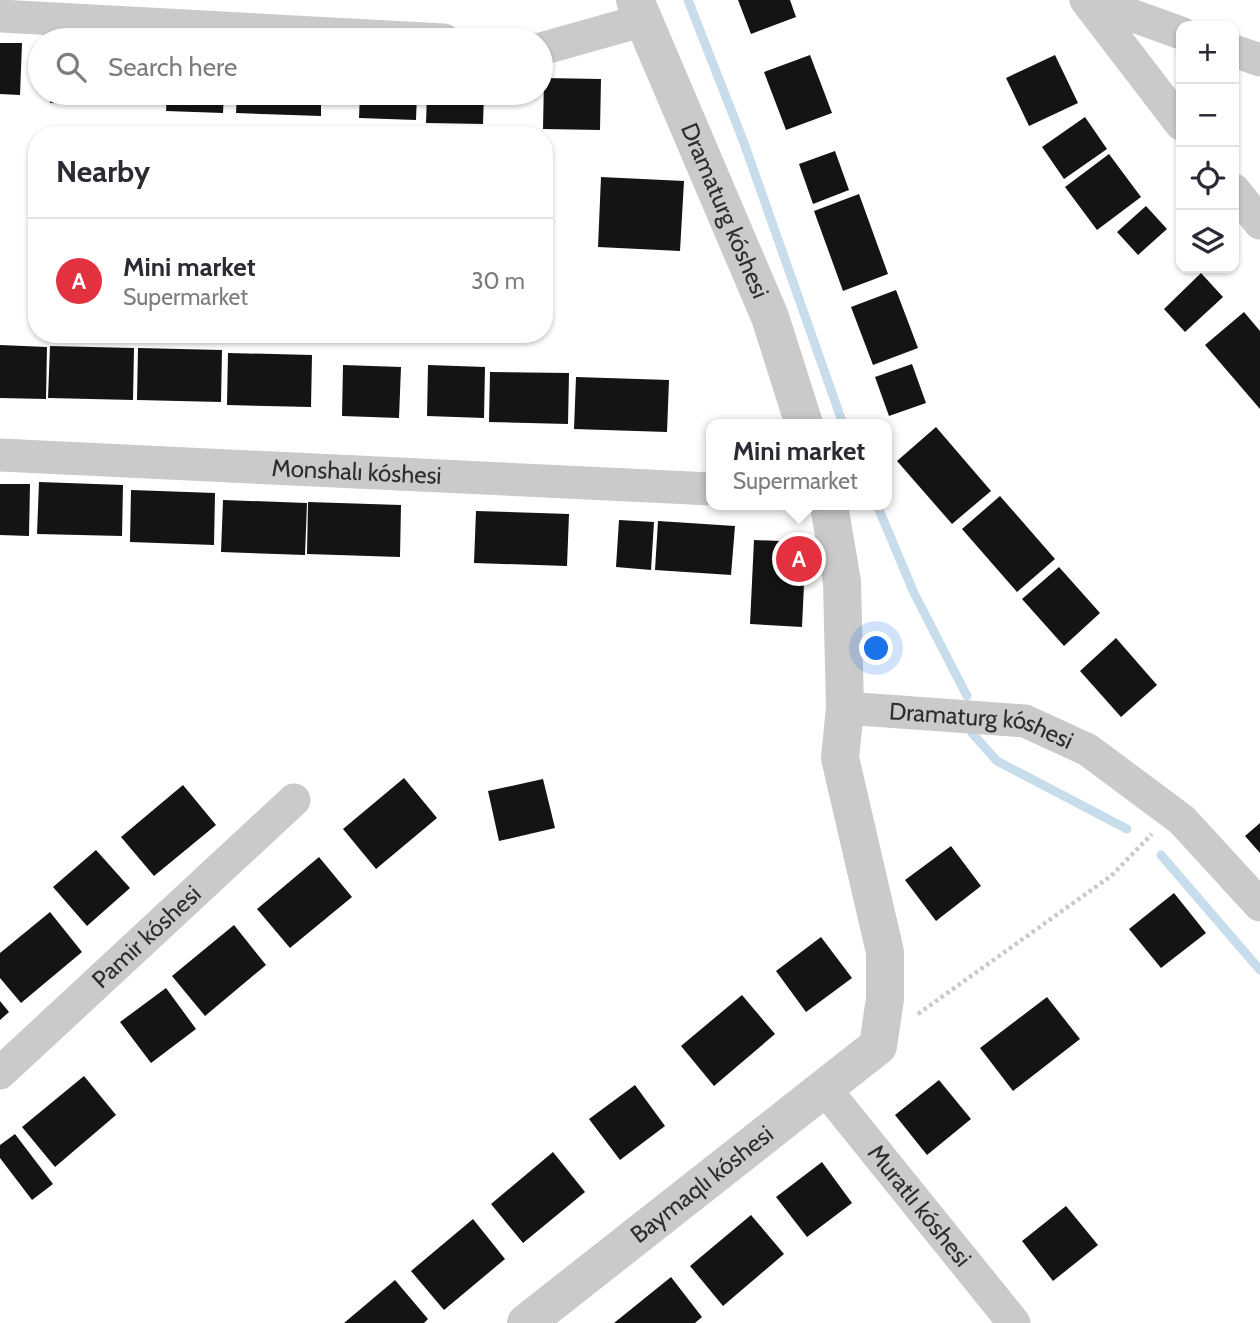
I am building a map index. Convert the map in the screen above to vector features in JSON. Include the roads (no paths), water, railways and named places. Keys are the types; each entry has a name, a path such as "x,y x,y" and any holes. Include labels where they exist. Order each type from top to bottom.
{"street":[{"path":"1087,0 1176,31"},
{"path":"1087,0 1176,117"},
{"path":"553,44 639,10"},
{"name":"Dramaturg kóshesi","path":"639,10 770,317 802,419"},
{"path":"0,16 222,28"},
{"path":"1239,53 1260,60"},
{"path":"1239,196 1260,223"},
{"name":"Monshalı kóshesi","path":"0,456 706,489"},
{"path":"830,510 842,582 845,708"},
{"name":"Dramaturg kóshesi","path":"845,708 1025,720 1088,750 1173,814 1260,905"},
{"name":"Baymaqlı kóshesi","path":"526,1323 878,1046 885,999 885,952 840,758 845,708"},
{"name":"Pamir kóshesi","path":"0,1073 293,800"},
{"name":"Muratlı kóshesi","path":"825,1089 1014,1323"}],"waterway":[{"path":"688,0 744,143 841,419"},
{"path":"879,510 914,593 967,696"},
{"path":"972,733 997,761 1127,829"},
{"path":"1161,855 1260,970"}],"place":[{"name":"Mini market","path":"799,559"}]}
